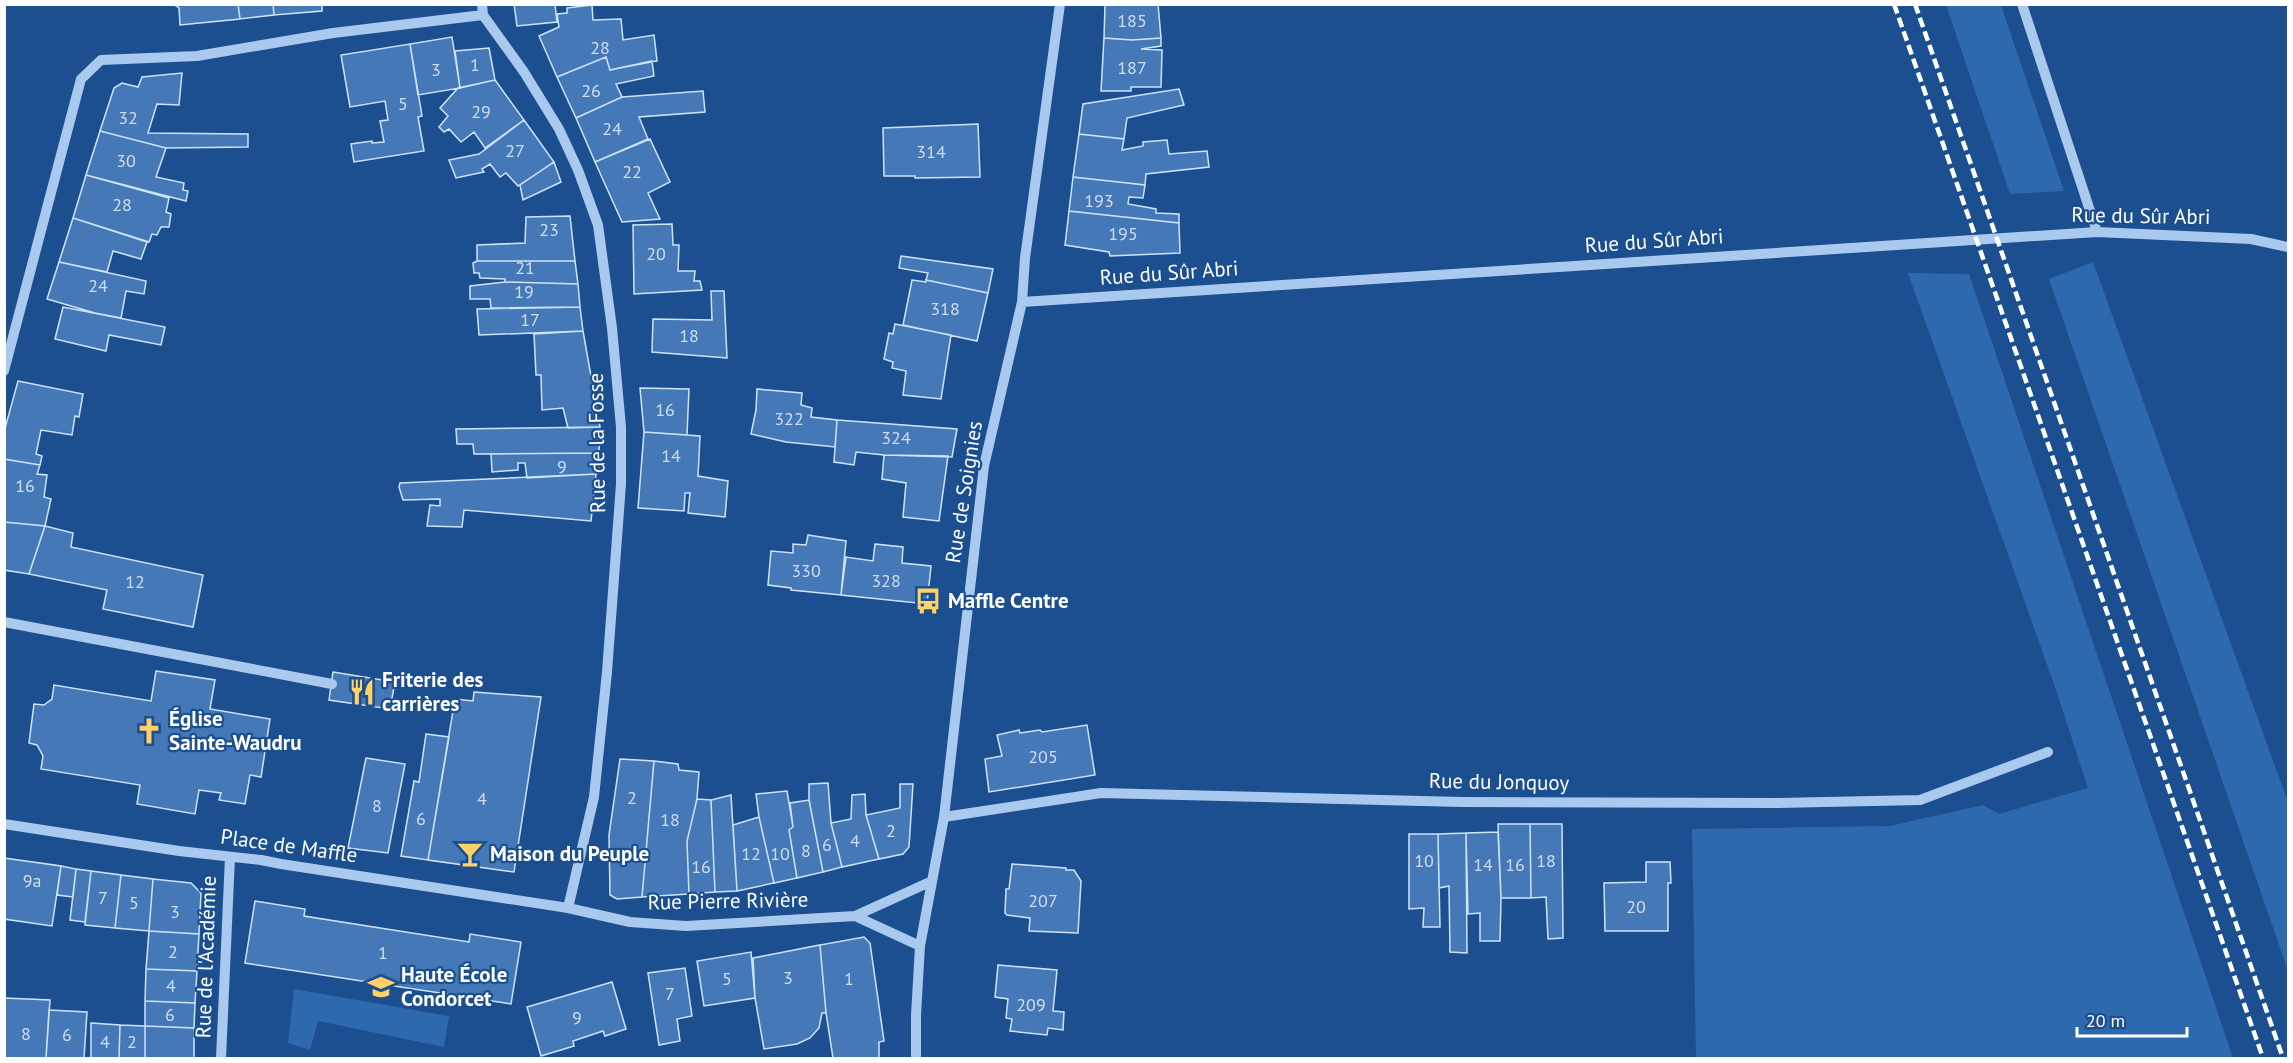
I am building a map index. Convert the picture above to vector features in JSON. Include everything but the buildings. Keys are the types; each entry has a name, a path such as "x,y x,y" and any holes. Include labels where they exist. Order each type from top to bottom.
{"street":[{"name":"Rue de Soignies","path":"916,1059 920,945 944,817 984,466 1022,302 1025,258 1060,4"},
{"path":"2022,4 2097,232"},
{"path":"4,371 81,79 101,60 197,56 483,10"},
{"name":"Rue de la Fosse","path":"483,10 559,129 578,170 598,225 613,339 621,427 621,484 607,672 594,797 568,908"},
{"name":"Rue du Sûr Abri","path":"1022,302 2097,232 2251,239 2289,247"},
{"path":"4,622 332,684"},
{"name":"Rue du Jonquoy","path":"944,817 1101,793 1462,802 1775,803 1920,800 2048,752"},
{"name":"Place de Maffle","path":"4,824 261,860 568,908"},
{"name":"Rue de l'Académie","path":"221,1059 230,857"},
{"name":"Rue Pierre Rivière","path":"568,908 630,922 686,926 855,916 932,881"},
{"name":"Rue Pierre Rivière","path":"855,916 920,945"}],"shaded area":[{"path":"1946,5 2001,5 2064,191 2010,194"},
{"path":"2093,262 2288,802 2288,971 2049,279"},
{"path":"1908,273 1969,274 2233,1058 1696,1058 1692,829 1890,826 1983,805 1999,814 2088,788 2055,687"},
{"path":"294,989 449,1016 444,1047 318,1021 310,1050 288,1043"}],"railway":[{"path":"1894,4 2263,1058"},
{"path":"1915,4 2283,1058"}],"place":[{"name":"Maffle Centre","path":"928,601"},
{"name":"Friterie des carrières","path":"362,692"},
{"name":"Église Sainte-Waudru","path":"149,731"},
{"name":"Maison du Peuple","path":"470,854"},
{"name":"Haute École Condorcet","path":"381,987"}]}
